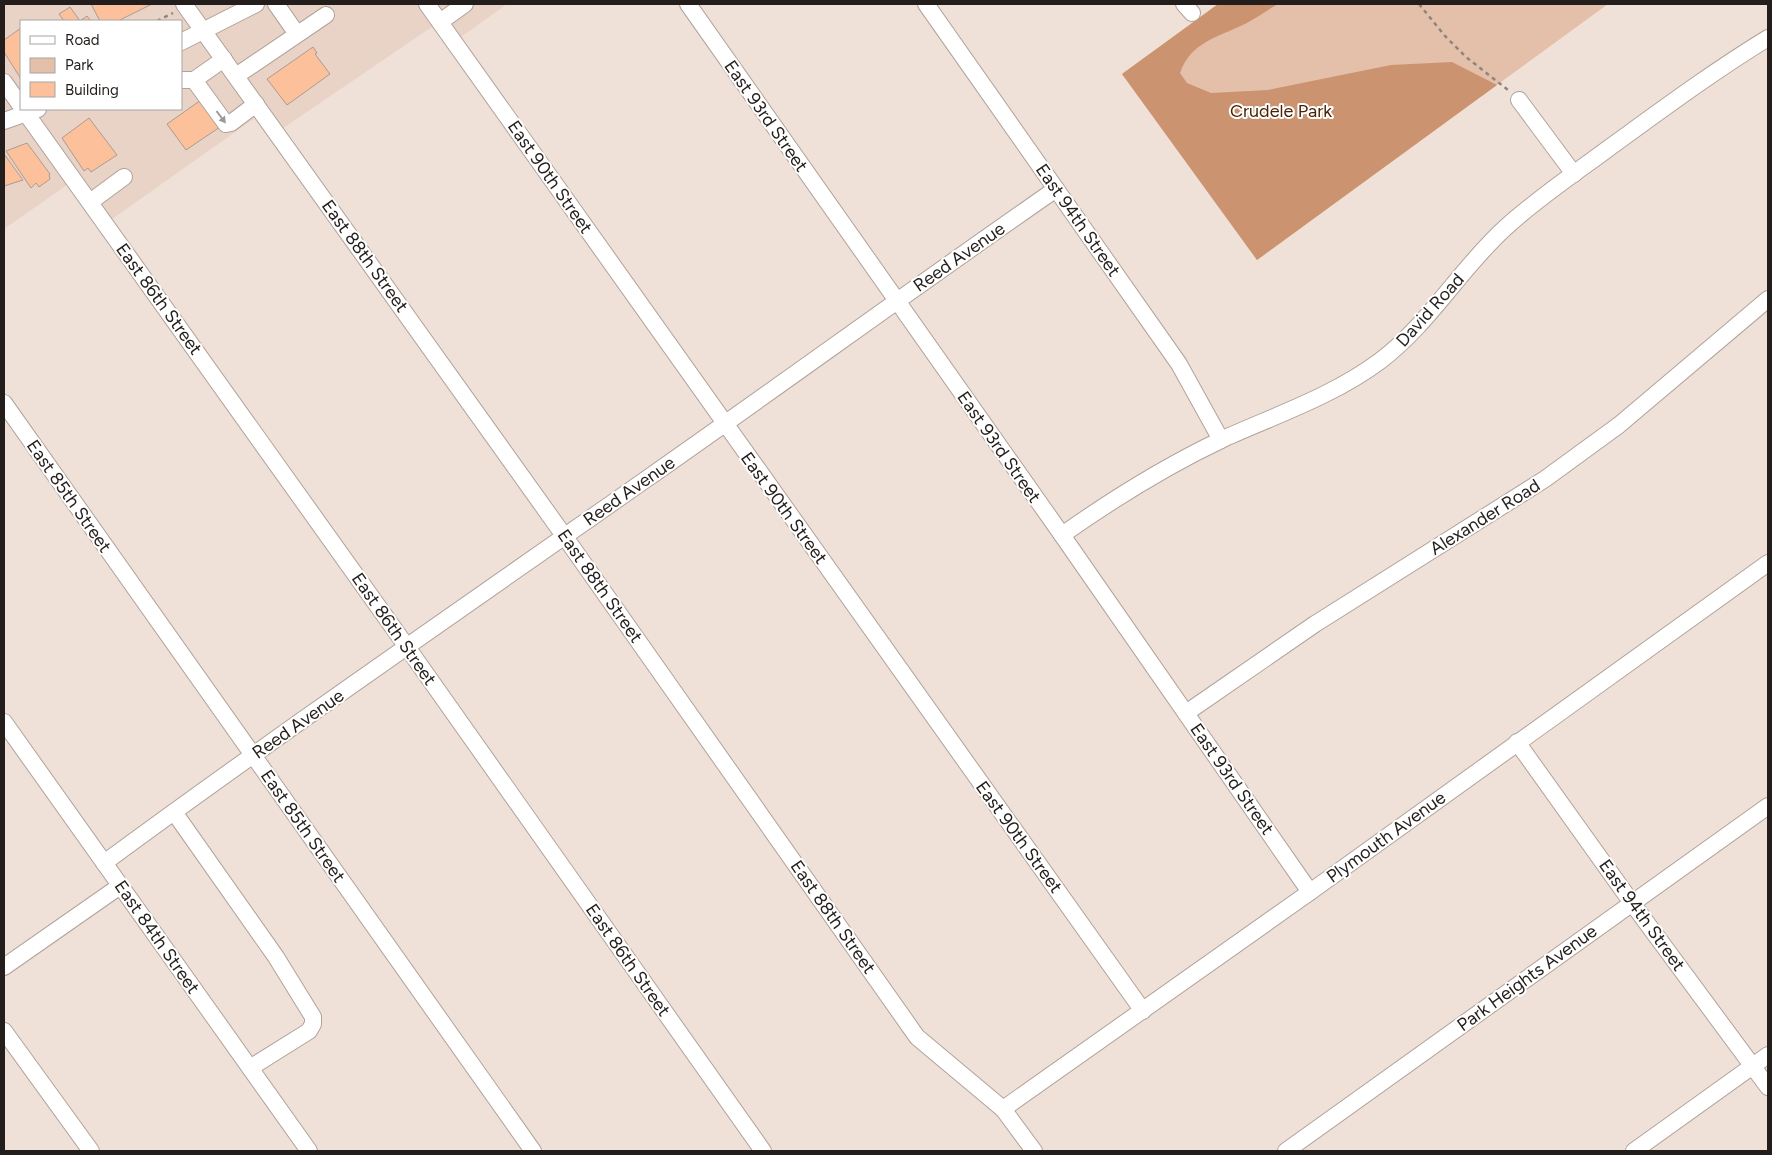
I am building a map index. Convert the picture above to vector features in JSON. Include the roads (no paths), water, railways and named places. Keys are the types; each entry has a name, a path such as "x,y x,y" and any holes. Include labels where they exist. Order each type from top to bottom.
{"street":[{"name":"East 88th Street","path":"184,4 565,536 917,1037 1003,1109 1034,1151"},
{"path":"182,42 256,4"},
{"path":"276,4 297,34"},
{"name":"East 90th Street","path":"427,4 1143,1010"},
{"path":"440,22 465,4"},
{"name":"East 93rd Street","path":"688,4 1062,535 1310,892"},
{"name":"East 94th Street","path":"926,4 1179,364 1221,440"},
{"path":"236,76 326,14"},
{"name":"David Road","path":"1062,535 1136,486 1221,440 1325,394 1379,361 1418,327 1491,241 1521,214 1699,83 1768,38"},
{"path":"224,59 188,80 226,124 231,123 256,104"},
{"name":"East 86th Street","path":"4,82 20,101"},
{"path":"1519,100 1574,174"},
{"path":"4,121 25,110"},
{"name":"East 86th Street","path":"28,110 90,202 763,1151"},
{"path":"90,202 124,176"},
{"name":"Reed Avenue","path":"104,863 252,755 725,424 1056,189"},
{"name":"Alexander Road","path":"1186,714 1302,632 1545,479 1618,425 1768,299"},
{"name":"East 85th Street","path":"4,403 533,1151"},
{"name":"Plymouth Avenue","path":"1003,1109 1310,892 1768,563"},
{"name":"East 84th Street","path":"4,722 309,1151"},
{"name":"East 94th Street","path":"1517,742 1632,903 1768,1087"},
{"name":"Park Heights Avenue","path":"1286,1151 1768,806"},
{"path":"174,812 276,957 313,1017 313,1024 309,1030 250,1068"},
{"path":"4,967 120,886"},
{"path":"4,1031 92,1151"},
{"path":"1634,1151 1768,1055"}],"park label":[{"name":"Crudele Park","path":"1281,111"}]}
